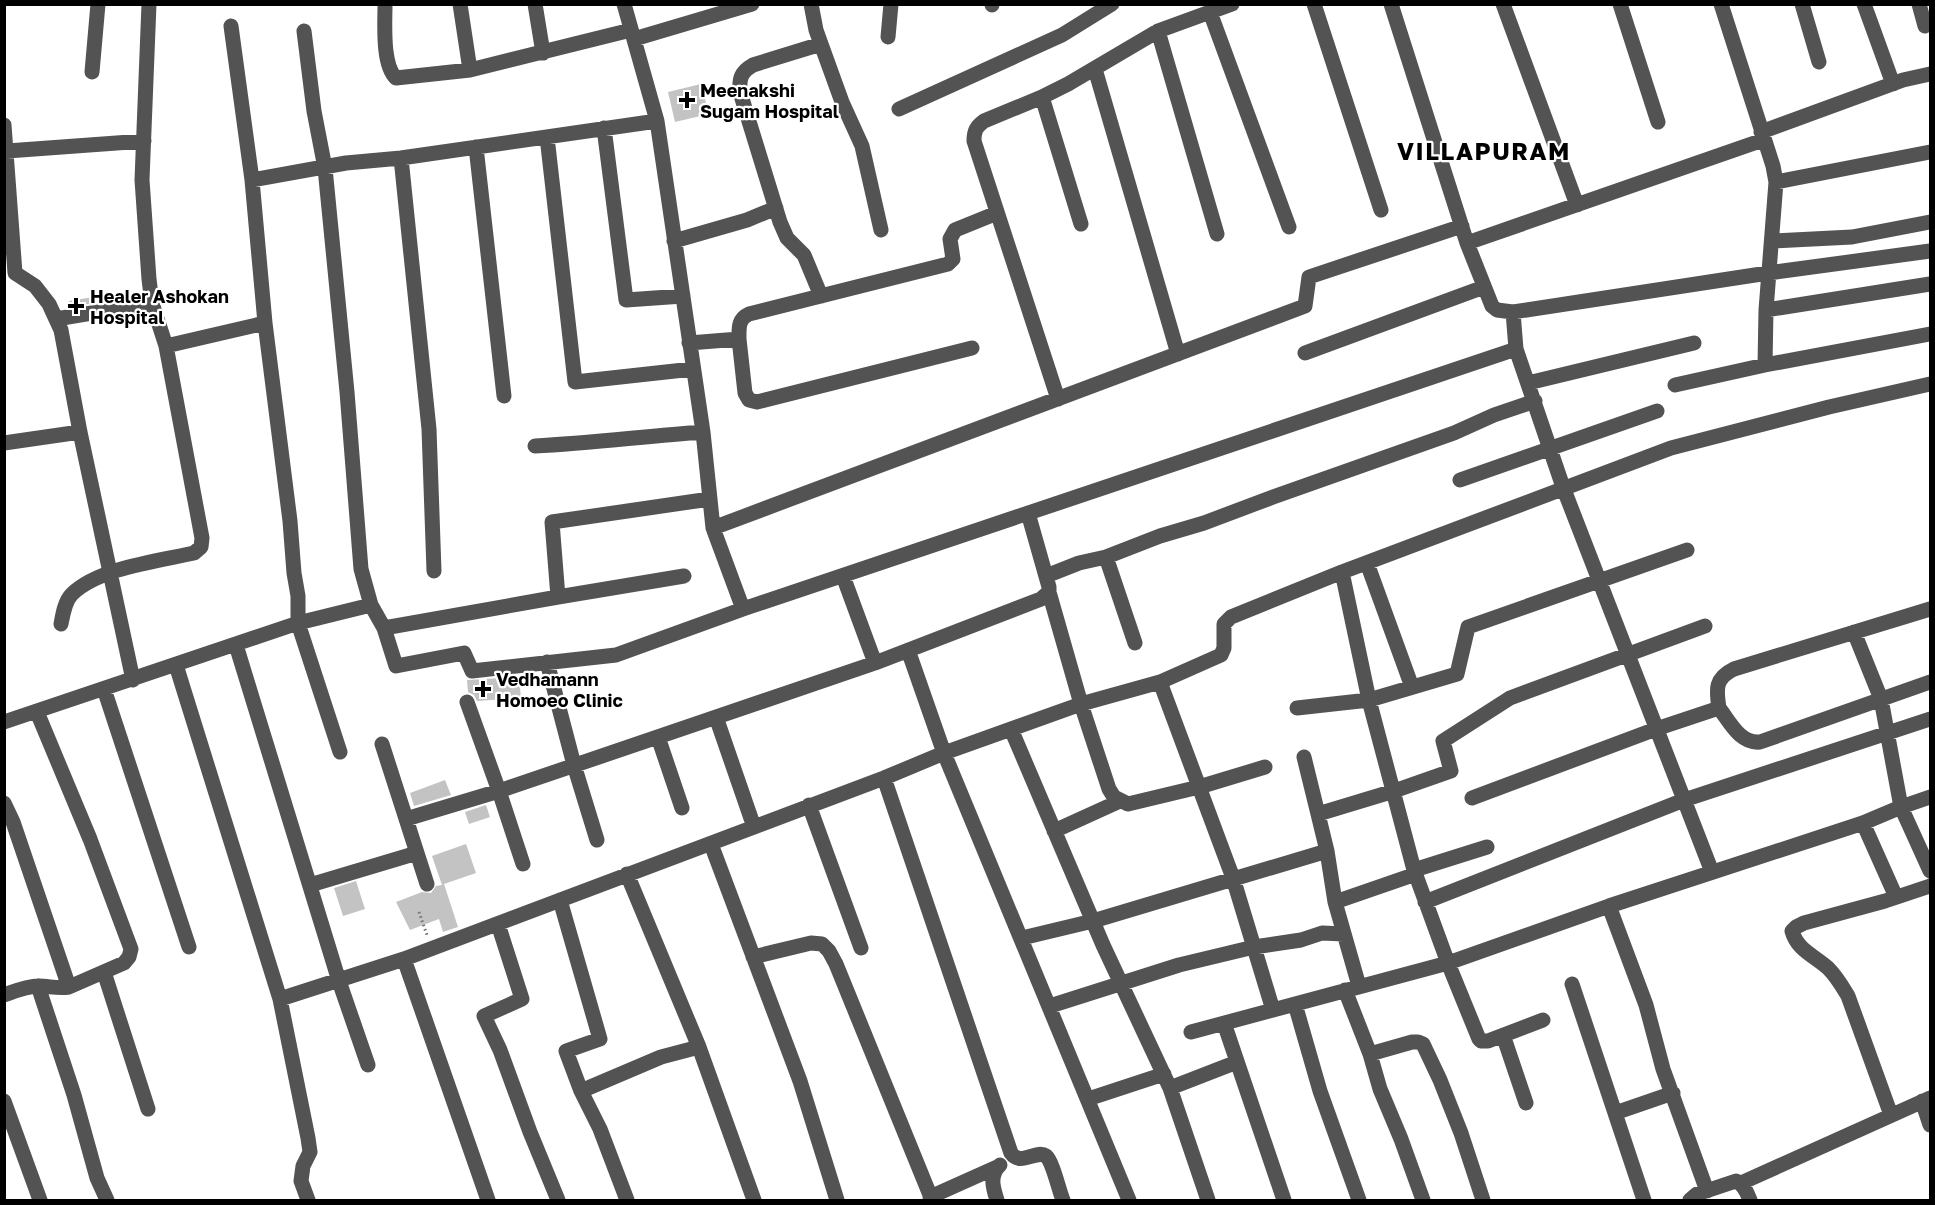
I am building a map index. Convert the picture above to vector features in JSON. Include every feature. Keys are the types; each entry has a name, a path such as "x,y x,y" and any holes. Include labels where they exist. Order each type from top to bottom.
{"street":[{"path":"92,72 98,4"},
{"path":"61,624 66,603 72,594 110,572 194,553 201,547 202,528 166,346 152,303 142,180 149,4"},
{"path":"460,4 470,70"},
{"path":"535,4 543,53"},
{"path":"624,4 657,121 702,432 713,528 743,609"},
{"path":"386,5 385,39 390,71 396,78 470,70 633,35 752,4"},
{"path":"811,4 821,44 842,102 862,146 881,230"},
{"path":"888,36 891,4"},
{"path":"898,109 1062,35 1112,4"},
{"path":"1058,399 974,141 977,126 1042,97 1095,69 1158,31 1232,4"},
{"path":"1314,4 1381,210"},
{"path":"1391,4 1467,243 1492,306 1497,310 1513,312 1930,251"},
{"path":"1503,4 1578,205"},
{"path":"1620,4 1658,122"},
{"path":"1721,4 1773,166 1776,182 1768,273 1765,365"},
{"path":"1802,4 1819,62"},
{"path":"1864,4 1893,84"},
{"path":"1919,4 1925,26"},
{"path":"1210,12 1289,227"},
{"path":"231,26 252,180 265,323 298,596 298,623 339,752"},
{"path":"304,31 314,111 325,168 362,574 371,604 384,628 396,666 464,652 472,671 616,655 743,609 1516,349"},
{"path":"1158,31 1217,234"},
{"path":"821,44 753,65 741,75 740,92 787,238 804,255 821,296"},
{"path":"1095,69 1178,354"},
{"path":"1467,243 1578,205 1893,84 1930,74"},
{"path":"1042,97 1081,224"},
{"path":"252,180 350,163 401,158 657,121"},
{"path":"4,125 7,151 10,276 35,286 50,304 61,330 80,432 133,680"},
{"path":"604,128 626,300 683,296"},
{"path":"547,137 575,382 693,369"},
{"path":"7,151 144,141"},
{"path":"476,147 504,396"},
{"path":"1776,182 1930,152"},
{"path":"401,158 429,429 434,572"},
{"path":"675,241 747,220 776,208"},
{"path":"972,348 757,402 749,400 746,393 739,329 743,317 948,264 953,259 950,239 955,230 997,213"},
{"path":"1772,241 1852,237 1930,222"},
{"path":"713,528 1305,306 1309,277 1462,226"},
{"path":"1766,310 1930,284"},
{"path":"1305,354 1484,287"},
{"path":"56,319 152,303"},
{"path":"1513,312 1516,349 1563,487 1712,872"},
{"path":"166,346 265,323"},
{"path":"1675,385 1765,365 1930,334"},
{"path":"689,343 739,339"},
{"path":"1528,384 1694,343"},
{"path":"280,999 431,949 884,778 944,753 1081,704 1160,682 1221,655 1224,648 1224,624 1231,617 1563,487 1671,448 1829,406 1930,384"},
{"path":"1046,576 1079,563 1106,557 1160,536 1204,523 1273,496 1454,433 1494,415 1535,401"},
{"path":"1460,480 1657,411"},
{"path":"4,443 80,432"},
{"path":"535,446 590,444 702,432"},
{"path":"558,597 552,522 710,499"},
{"path":"1028,513 1081,704 1108,789 1114,797 1128,804 1199,787 1265,767"},
{"path":"1297,708 1369,700 1457,674 1468,627 1687,550"},
{"path":"1106,557 1135,643"},
{"path":"1367,563 1412,687"},
{"path":"1341,572 1369,700 1415,872 1479,1039 1484,1042 1543,1020"},
{"path":"384,628 684,576"},
{"path":"843,576 875,663"},
{"path":"406,819 499,791 875,663 1041,599 1049,592"},
{"path":"4,722 298,623 371,604"},
{"path":"1930,609 1734,669 1725,673 1719,682 1717,693 1719,708 1738,733 1745,740 1753,743 1930,682"},
{"path":"1318,814 1394,792 1450,771 1443,741 1510,698 1705,627"},
{"path":"1854,632 1881,699 1901,807 1930,871"},
{"path":"236,645 339,981 368,1065"},
{"path":"908,650 944,753 1129,1200"},
{"path":"548,662 574,765 597,840"},
{"path":"176,665 280,999 310,1152 303,1166 301,1181 308,1200"},
{"path":"1160,682 1233,878 1273,1010"},
{"path":"104,689 189,947"},
{"path":"466,702 523,864"},
{"path":"1472,798 1656,729 1719,708"},
{"path":"4,978 8,994 38,986 60,989 69,987 124,963 131,949 90,839 37,712"},
{"path":"716,717 754,827"},
{"path":"1425,902 1684,800 1930,719"},
{"path":"1011,729 1092,921 1167,1081 1208,1200"},
{"path":"658,736 682,808"},
{"path":"382,744 427,884"},
{"path":"1304,757 1327,851 1335,902 1344,934 1352,988 1380,1089 1423,1200"},
{"path":"884,778 1012,1156"},
{"path":"1191,1032 1448,963 1609,906 1863,823 1930,797"},
{"path":"1054,831 1120,801"},
{"path":"4,803 13,822 69,987"},
{"path":"809,805 861,948"},
{"path":"1863,823 1896,897"},
{"path":"711,843 800,1081 837,1200"},
{"path":"1335,902 1487,847"},
{"path":"1022,938 1092,921 1327,851"},
{"path":"310,885 417,853"},
{"path":"627,874 699,1047 754,1200"},
{"path":"1891,1115 1848,996 1838,978 1798,945 1792,931 1804,923 1930,886"},
{"path":"560,900 600,1039 566,1051 581,1091 600,1129 627,1200"},
{"path":"1609,906 1646,1005 1663,1069 1707,1191"},
{"path":"498,924 522,999 484,1016 500,1050 558,1200"},
{"path":"1050,1006 1179,965 1254,947 1300,940 1322,933 1344,934"},
{"path":"753,957 811,943 822,944 829,951 931,1199 997,1167 1012,1156"},
{"path":"404,959 488,1200"},
{"path":"104,972 148,1109"},
{"path":"1572,984 1644,1200"},
{"path":"38,986 74,1095 97,1178 107,1200"},
{"path":"1294,1004 1320,1091 1359,1200"},
{"path":"1224,1023 1284,1200"},
{"path":"1503,1035 1526,1103"},
{"path":"1370,1054 1412,1042 1423,1044 1428,1051 1461,1133 1483,1200"},
{"path":"581,1091 662,1057 699,1047"},
{"path":"1088,1099 1237,1062"},
{"path":"1615,1113 1673,1093"},
{"path":"1690,1200 1697,1194 1736,1181 1740,1183 1926,1100 1930,1125"},
{"path":"4,1101 40,1200"},
{"path":"1012,1156 1021,1159 1041,1154 1046,1156 1063,1200"},
{"path":"997,1167 993,1183 997,1200"},
{"path":"1740,1183 1750,1200"}],"path":[{"path":"419,912 431,949"}],"building":[{"path":"701,84 709,114 675,122 668,92"},
{"path":"93,297 94,303 70,307 69,301"},
{"path":"519,677 521,698 477,701 474,695 468,692 467,680"},
{"path":"445,780 451,795 414,806 410,793"},
{"path":"486,805 490,817 469,824 465,812"},
{"path":"466,844 476,873 444,884 458,927 443,932 439,919 410,930 396,902 422,892 431,893 436,886 442,885 432,856"},
{"path":"356,881 365,909 343,916 334,888"}],"place":[{"name":"Meenakshi Sugam Hospital","path":"687,100"},
{"name":"Healer Ashokan Hospital","path":"76,306"},
{"name":"Vedhamann Homoeo Clinic","path":"483,689"}],"district":[{"name":"VILLAPURAM","path":"1484,150"}]}
